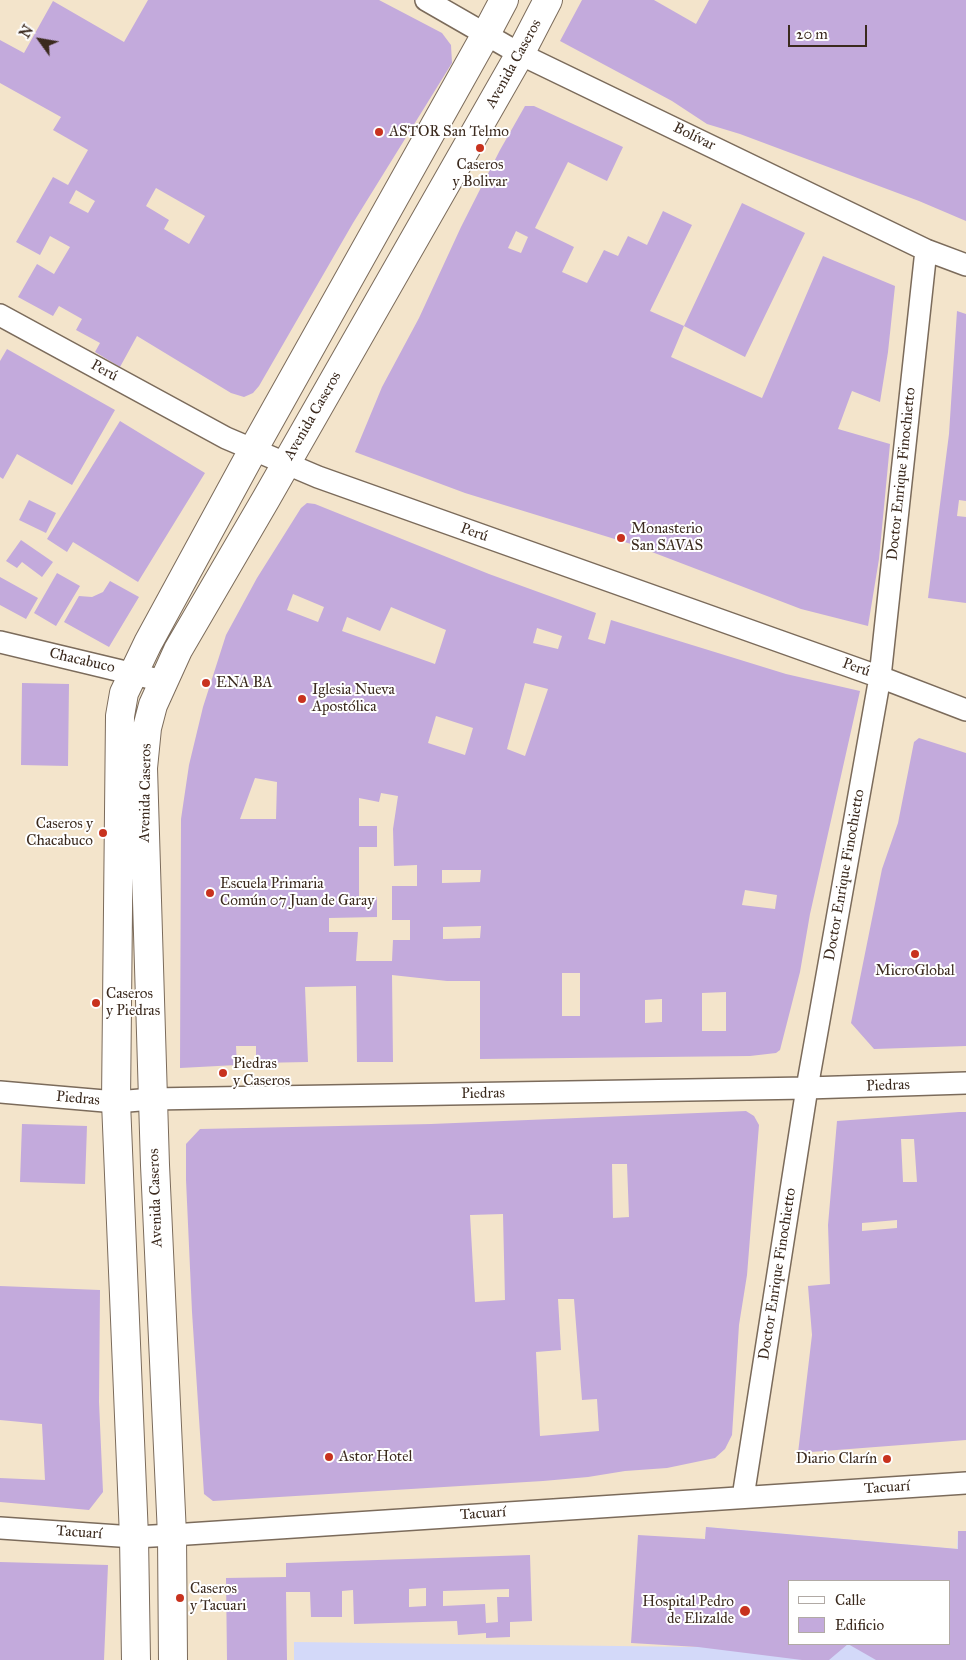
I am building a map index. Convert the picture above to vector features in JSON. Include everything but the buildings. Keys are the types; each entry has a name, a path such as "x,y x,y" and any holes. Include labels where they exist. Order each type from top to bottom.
{"main road":[{"name":"Avenida Caseros","path":"136,1660 134,1537 116,1102 120,716 124,693 253,450 504,0"},
{"name":"Avenida Caseros","path":"173,1660 172,1535 152,1099 143,768 147,728 153,705 178,650 520,54 548,0"}],"street":[{"name":"Bolívar","path":"426,0 520,54 926,250 966,265"},
{"name":"Doctor Enrique Finochietto","path":"742,1497 807,1088 880,676 926,250"},
{"name":"Perú","path":"0,315 226,438 318,478 880,676 966,710"},
{"name":"Chacabuco","path":"0,642 163,681"},
{"name":"Piedras","path":"0,1092 116,1102 152,1099 807,1088 966,1083"},
{"name":"Tacuarí","path":"0,1528 134,1537 966,1483"}],"shaded area":[{"name":"Hospital Pedro de Elizalde","path":"706,1527 957,1549 958,1531 966,1531 966,1660 294,1660 294,1642 698,1647"}],"place":[{"name":"ASTOR San Telmo","path":"379,132"},
{"name":"Caseros y Bolivar","path":"480,148"},
{"name":"Monasterio San SAVAS","path":"621,538"},
{"name":"ENA BA","path":"206,683"},
{"name":"Iglesia Nueva Apostólica","path":"302,699"},
{"name":"Caseros y Chacabuco","path":"103,833"},
{"name":"Escuela Primaria Común 07 Juan de Garay","path":"210,893"},
{"name":"MicroGlobal","path":"915,954"},
{"name":"Caseros y Piedras","path":"96,1003"},
{"name":"Piedras y Caseros","path":"223,1073"},
{"name":"Astor Hotel","path":"329,1457"},
{"name":"Diario Clarín","path":"887,1459"},
{"name":"Caseros y Tacuari","path":"180,1598"},
{"name":"Hospital Pedro de Elizalde","path":"745,1611"}]}
